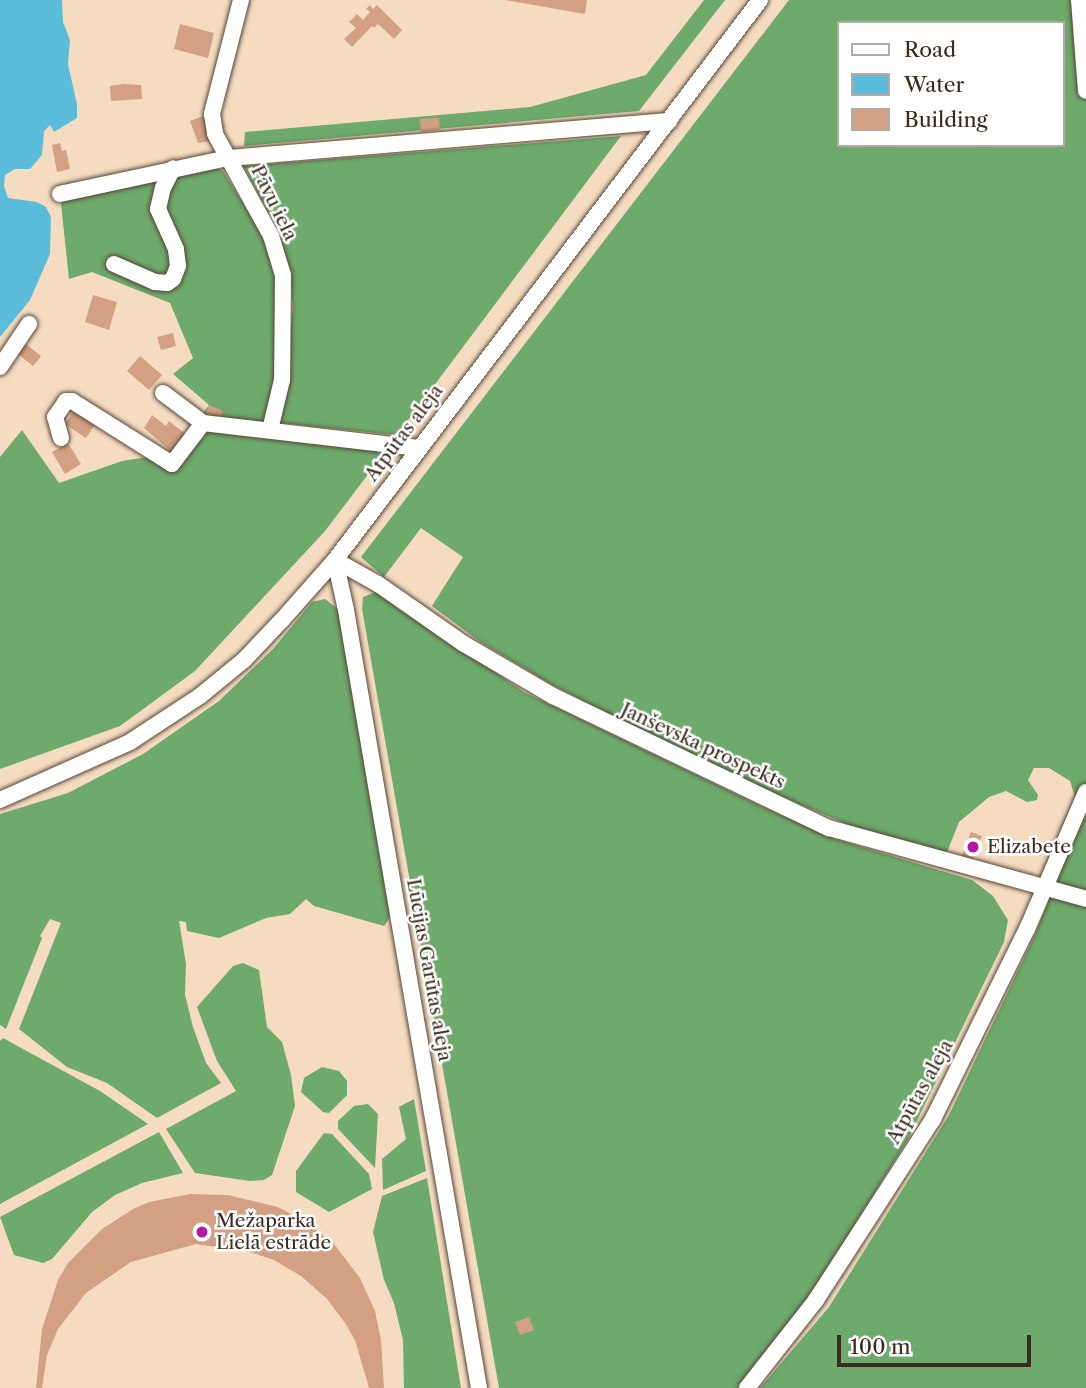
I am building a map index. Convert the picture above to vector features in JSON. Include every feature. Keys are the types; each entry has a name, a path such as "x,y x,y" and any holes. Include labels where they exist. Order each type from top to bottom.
{"street":[{"name":"Pāvu iela","path":"241,0 212,114 215,134 271,236 283,275 285,330 282,380 270,430"},
{"name":"Atpūtas aleja","path":"0,800 130,742 200,696 244,660 335,559 760,0"},
{"path":"1079,0 1086,91"},
{"path":"60,194 173,168 228,159 669,121"},
{"path":"114,264 155,282 167,283 173,279 178,266 176,249 159,209 163,188 173,168"},
{"path":"0,367 29,324"},
{"path":"163,393 203,423 419,447"},
{"path":"61,438 55,416 66,401 72,401 172,464 203,423"},
{"name":"Janševska prospekts","path":"335,559 378,584 464,644 553,696 733,785 830,828 1086,899"},
{"name":"Lūcijas Garūtas aleja","path":"335,559 353,648 478,1388"},
{"name":"Atpūtas aleja","path":"747,1388 816,1300 933,1119 1027,929 1086,792"}],"green space":[{"path":"704,0 725,0 639,111 244,146 245,132 530,107 646,75"},
{"path":"789,0 1086,0 1086,1388 760,1388 829,1307 949,1115 1034,937 1054,887 1039,879 1075,796 1070,781 1049,768 1034,768 1028,780 1038,795 1037,800 1027,802 1006,791 989,797 959,822 946,855 866,832 773,793 626,723 551,684 479,641 432,606 463,557 421,528 384,577 361,557"},
{"path":"621,136 397,435 280,423 293,308 290,275 280,235 244,166"},
{"path":"212,165 223,171 266,241 275,281 278,359 265,423 226,420 224,434 385,452 325,531 195,671 120,726 0,769 0,457 22,430 59,483 122,461 173,453 209,405 173,374 193,358 170,303 92,272 69,279 60,194"},
{"path":"376,592 524,692 835,839 972,880 993,896 1008,920 1004,942 908,1139 809,1299 738,1388 499,1388 362,609 363,597"},
{"path":"325,599 338,609 391,916 384,926 314,906 306,899 290,914 266,918 219,938 187,931 186,922 179,921 186,964 185,995 193,1027 206,1063 221,1083 157,1118 107,1083 67,1067 19,1029 61,923 50,919 40,936 42,938 6,1029 0,1025 0,814 68,793 143,754 219,701 273,649 312,602"},
{"path":"243,963 259,970 267,1027 282,1042 291,1075 295,1106 272,1175 264,1180 250,1181 195,1173 166,1129 236,1091 217,1061 197,1007 233,966"},
{"path":"3,1038 100,1091 148,1124 0,1204 0,1041"},
{"path":"322,1067 339,1071 347,1081 347,1095 329,1113 323,1112 301,1092 304,1078"},
{"path":"414,1099 426,1171 383,1190 382,1159 406,1139 399,1107"},
{"path":"368,1104 378,1114 375,1168 338,1129 338,1121 354,1106"},
{"path":"159,1132 183,1173 142,1183 115,1195 92,1212 52,1259 43,1263 14,1255 0,1217"},
{"path":"324,1133 332,1134 369,1174 372,1189 329,1212 296,1192 296,1171"},
{"path":"427,1178 461,1388 404,1388 403,1340 394,1303 384,1280 373,1232 382,1196"}],"water":[{"path":"0,0 62,0 63,22 70,40 68,64 77,104 77,118 54,132 50,125 44,131 42,155 30,169 15,169 5,175 4,186 8,198 37,202 46,207 51,217 50,254 30,300 0,337"}],"building":[{"path":"505,0 587,0 585,14"},
{"path":"370,5 373,9 377,5 402,30 394,39 378,24 374,28 372,26 352,47 344,39 356,28 349,22 357,14 363,20 370,12 366,9"},
{"path":"180,24 214,33 208,58 174,49"},
{"path":"141,85 142,99 111,101 110,86"},
{"path":"203,116 211,141 198,143 190,121"},
{"path":"439,118 440,130 421,132 420,119"},
{"path":"60,143 62,151 66,150 70,169 57,172 52,145"},
{"path":"93,295 117,302 109,330 85,322"},
{"path":"173,333 176,346 161,350 157,337"},
{"path":"26,344 41,356 33,366 18,354"},
{"path":"140,356 162,375 149,390 127,371"},
{"path":"209,405 223,411 218,422 205,415"},
{"path":"76,407 98,420 86,438 65,424"},
{"path":"152,415 166,426 169,421 187,435 173,453 144,428"},
{"path":"68,443 81,464 65,474 52,452"},
{"path":"971,832 982,836 972,862 961,858"},
{"path":"190,1194 228,1195 278,1207 304,1221 334,1244 360,1278 375,1311 381,1340 384,1388 369,1388 355,1340 345,1323 327,1299 301,1276 274,1260 250,1252 196,1244 131,1262 86,1293 58,1329 47,1355 42,1388 36,1388 42,1329 58,1280 68,1263 102,1229 133,1209 149,1202"},
{"path":"529,1317 534,1330 520,1335 515,1322"}],"place":[{"name":"Elizabete","path":"973,847"},
{"name":"Mežaparka Lielā estrāde","path":"202,1232"}]}
